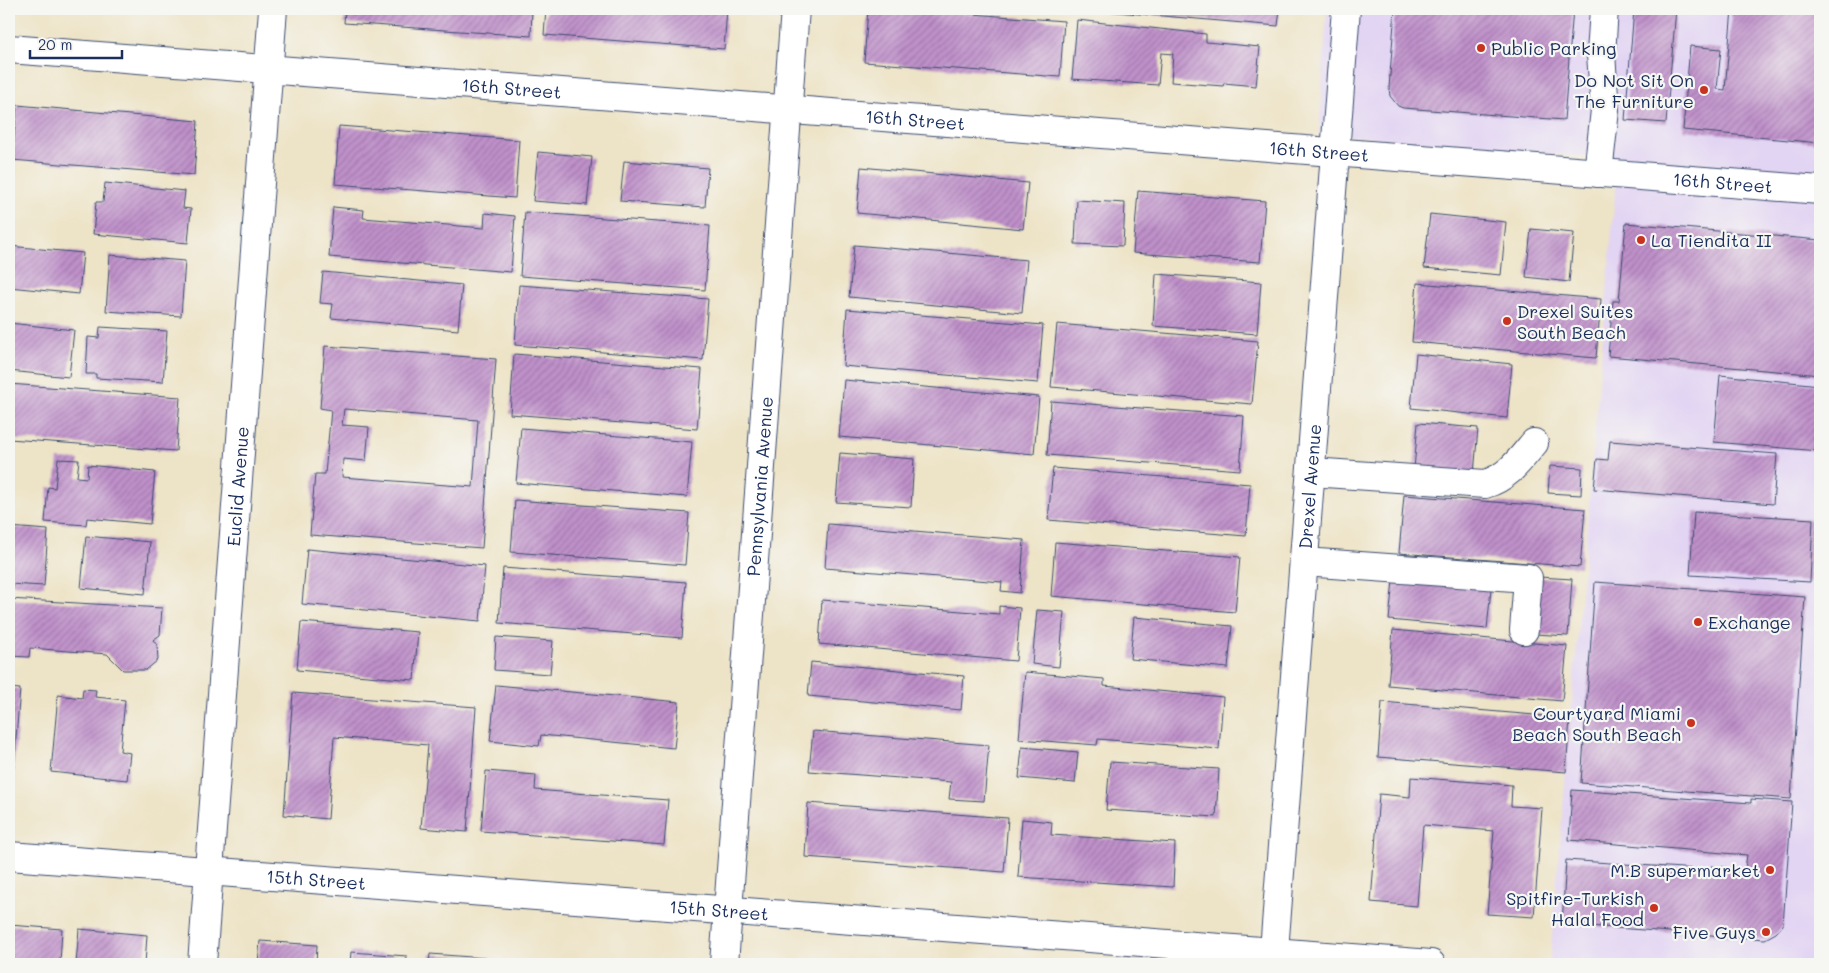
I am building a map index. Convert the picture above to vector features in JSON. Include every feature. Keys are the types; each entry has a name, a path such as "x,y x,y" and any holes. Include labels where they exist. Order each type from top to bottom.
{"street":[{"name":"Euclid Avenue","path":"202,964 274,9"},
{"name":"Pennsylvania Avenue","path":"724,964 795,9"},
{"name":"Drexel Avenue","path":"1274,958 1346,9"},
{"path":"1598,173 1605,110 1601,54 1604,9"},
{"name":"16th Street","path":"9,49 787,109 1335,154 1820,190"},
{"path":"1311,472 1484,484 1498,480 1509,472 1534,443"},
{"path":"1304,562 1528,578 1524,630"},
{"name":"15th Street","path":"9,856 728,910 1274,958 1431,964"}],"shaded area":[{"path":"1327,9 1820,9 1820,964 1561,964 1550,960 1618,160 1319,133"}],"building":[{"path":"345,9 532,9 531,36 344,23"},
{"path":"546,9 727,9 724,49 544,35"},
{"path":"868,9 907,9 1064,21 1060,77 864,62"},
{"path":"1082,9 1280,9 1278,26"},
{"name":"Public Parking","path":"1395,9 1573,9 1564,120 1403,108 1398,106 1390,96 1389,88"},
{"path":"1634,9 1676,9 1666,123 1625,120"},
{"path":"1732,9 1820,9 1820,143 1683,130 1690,46 1721,49 1717,89 1725,90"},
{"path":"1077,20 1206,34 1206,42 1260,47 1256,86 1224,83 1223,86 1171,82 1173,54 1161,53 1158,85 1072,79"},
{"path":"17,105 198,121 194,175 12,160"},
{"path":"339,126 519,140 515,198 335,184"},
{"path":"538,152 592,157 587,205 533,201"},
{"path":"624,161 708,168 705,207 620,201"},
{"path":"861,167 1028,183 1023,229 857,213"},
{"path":"105,183 185,191 183,208 191,209 188,243 93,234 96,202 103,202"},
{"path":"1138,191 1265,201 1260,262 1133,253"},
{"path":"1077,200 1125,203 1123,246 1075,244"},
{"path":"333,207 364,210 363,218 484,228 485,213 515,216 511,272 329,257"},
{"path":"525,212 710,226 705,290 520,276"},
{"path":"1430,214 1506,222 1501,275 1424,268"},
{"path":"1626,223 1820,240 1820,375 1608,356 1613,301 1619,301"},
{"path":"1531,229 1574,233 1569,282 1526,277"},
{"path":"854,245 1027,260 1022,313 849,297"},
{"path":"9,246 83,253 79,294 9,287"},
{"path":"110,255 185,261 181,316 106,311"},
{"path":"323,272 462,285 458,330 331,318 333,304 320,303"},
{"path":"1156,274 1261,282 1257,334 1153,326"},
{"name":"Drexel Suites South Beach","path":"1417,283 1601,299 1596,358 1412,342"},
{"path":"519,285 708,299 703,360 515,345"},
{"path":"847,309 1043,325 1038,383 843,366"},
{"path":"9,323 74,330 69,377 9,371"},
{"path":"1057,324 1258,341 1252,404 1051,387"},
{"path":"100,327 167,331 163,382 96,378 96,374 86,374 88,337 99,338"},
{"path":"325,346 496,359 482,548 310,535 315,474 325,474 331,410 320,408","holes":["344,409 478,420 473,487 342,477 343,459 366,461 369,427 342,425"]},
{"path":"514,354 702,369 697,429 510,414"},
{"path":"1416,354 1512,364 1507,418 1411,408"},
{"path":"1720,375 1820,385 1818,451 1714,442"},
{"path":"844,380 1039,397 1034,454 839,437"},
{"path":"9,384 180,397 176,451 9,439"},
{"path":"1051,401 1244,416 1240,470 1047,455"},
{"path":"1418,423 1478,428 1474,474 1414,469"},
{"path":"521,428 692,442 687,497 516,483"},
{"path":"1610,441 1777,454 1773,504 1594,489 1597,459 1608,460"},
{"path":"840,453 914,459 911,507 836,502"},
{"path":"58,459 79,460 77,477 87,478 88,465 155,472 150,524 87,518 86,525 45,522 48,487 55,488"},
{"path":"1550,466 1582,468 1581,495 1548,493"},
{"path":"1053,468 1250,484 1246,536 1048,520"},
{"path":"1404,495 1585,509 1580,567 1399,553"},
{"path":"515,500 689,513 685,565 511,552"},
{"path":"1694,512 1813,519 1810,582 1690,575"},
{"path":"828,524 1024,540 1020,593 1001,591 1002,582 825,568"},
{"path":"9,527 48,530 44,586 9,584"},
{"path":"86,536 150,542 145,594 81,588"},
{"path":"1055,542 1240,557 1235,612 1051,596"},
{"path":"307,549 485,566 480,621 302,604"},
{"path":"503,568 686,582 682,638 499,623"},
{"path":"1394,570 1492,579 1487,629 1389,620"},
{"path":"1539,577 1572,579 1568,636 1535,634"},
{"name":"Courtyard Miami Beach South Beach","path":"1595,582 1805,597 1791,799 1581,783"},
{"path":"9,599 162,608 160,635 153,640 157,645 158,660 146,670 123,670 107,654 30,648 29,657 9,656"},
{"path":"822,600 999,614 999,606 1020,608 1016,661 819,644"},
{"path":"1037,610 1064,612 1059,667 1032,664"},
{"path":"1134,617 1232,626 1228,668 1130,659"},
{"path":"301,622 418,632 414,680 297,670"},
{"path":"1393,630 1567,646 1562,701 1388,685"},
{"path":"496,637 553,641 550,674 494,670"},
{"path":"811,662 964,676 961,710 808,696"},
{"path":"1025,672 1104,679 1104,686 1223,697 1219,749 1098,739 1097,745 1019,739"},
{"path":"496,685 679,702 674,748 541,735 539,746 490,741"},
{"path":"9,688 20,689 12,787 9,787"},
{"path":"83,689 96,690 95,697 125,700 120,751 130,753 127,780 51,772 58,695 82,698"},
{"path":"293,693 476,707 467,832 421,828 428,745 334,737 328,819 284,815"},
{"path":"1382,702 1570,718 1566,772 1378,757"},
{"path":"813,731 989,745 984,801 949,799 951,782 809,771"},
{"path":"1022,747 1078,752 1075,783 1019,778"},
{"path":"1110,762 1219,769 1216,817 1106,810"},
{"path":"486,771 536,775 535,790 668,800 664,845 481,831"},
{"path":"1411,777 1512,785 1511,806 1542,808 1534,917 1487,914 1494,831 1423,825 1417,906 1371,902 1379,794 1410,797"},
{"path":"1572,790 1751,803 1751,799 1792,802 1783,925 1776,933 1765,939 1562,924 1566,860 1711,870 1711,866 1745,869 1747,855 1569,840"},
{"path":"808,803 1008,818 1004,872 805,857"},
{"path":"1022,819 1052,822 1051,835 1175,843 1173,887 1018,877"},
{"path":"9,925 62,929 60,964 9,964"},
{"path":"79,929 147,935 145,964 76,964"},
{"path":"260,941 317,945 316,964 258,964"},
{"path":"351,952 407,956 406,964 350,964"},
{"path":"430,954 485,958 484,964 429,964"}],"place":[{"name":"Public Parking","path":"1481,48"},
{"name":"Do Not Sit On The Furniture","path":"1704,90"},
{"name":"La Tiendita II","path":"1641,240"},
{"name":"Drexel Suites South Beach","path":"1507,321"},
{"name":"Exchange","path":"1698,622"},
{"name":"Courtyard Miami Beach South Beach","path":"1691,723"},
{"name":"M.B supermarket","path":"1770,870"},
{"name":"Spitfire-Turkish Halal Food","path":"1654,908"},
{"name":"Five Guys","path":"1766,932"}]}
